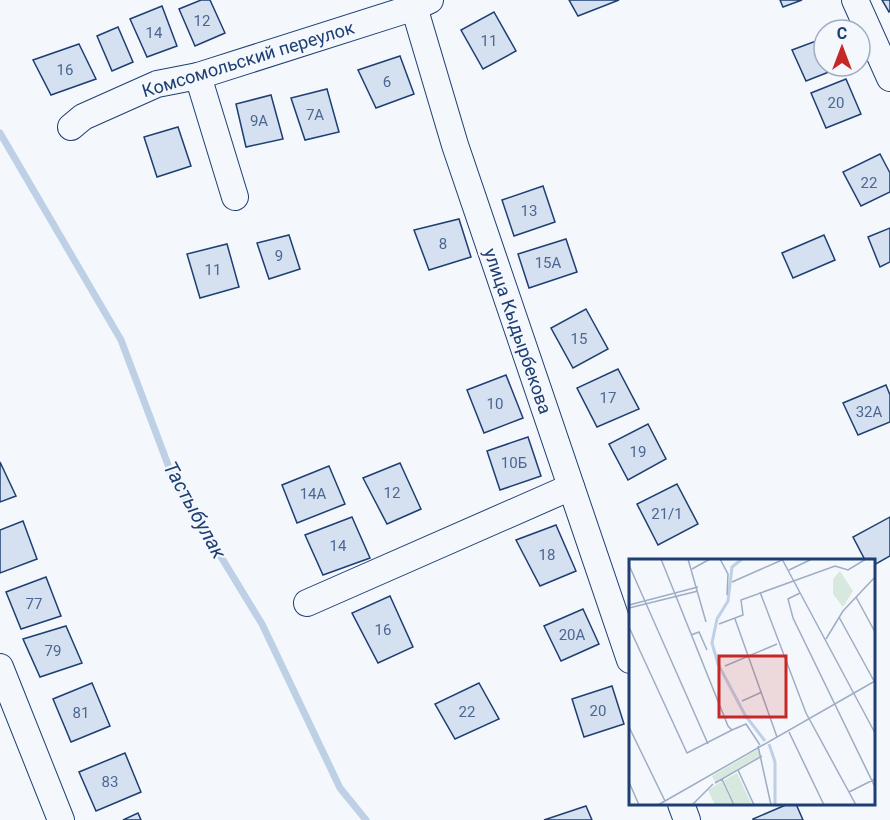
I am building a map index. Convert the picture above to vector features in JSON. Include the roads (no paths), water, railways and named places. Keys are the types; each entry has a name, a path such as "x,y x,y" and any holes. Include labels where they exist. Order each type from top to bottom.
{"street":[{"path":"855,0 890,78"},
{"name":"Комсомольский переулок","path":"70,127 83,117 157,84 198,76 419,2"},
{"name":"улица Кыдырбекова","path":"419,2 459,156 629,657"},
{"path":"198,76 235,197"},
{"path":"307,603 571,487"},
{"path":"0,667 61,820"},
{"path":"681,805 687,820"}],"waterway":[{"name":"Тастыбулак","path":"0,133 121,340 173,478 262,624 340,788 366,820"}]}
